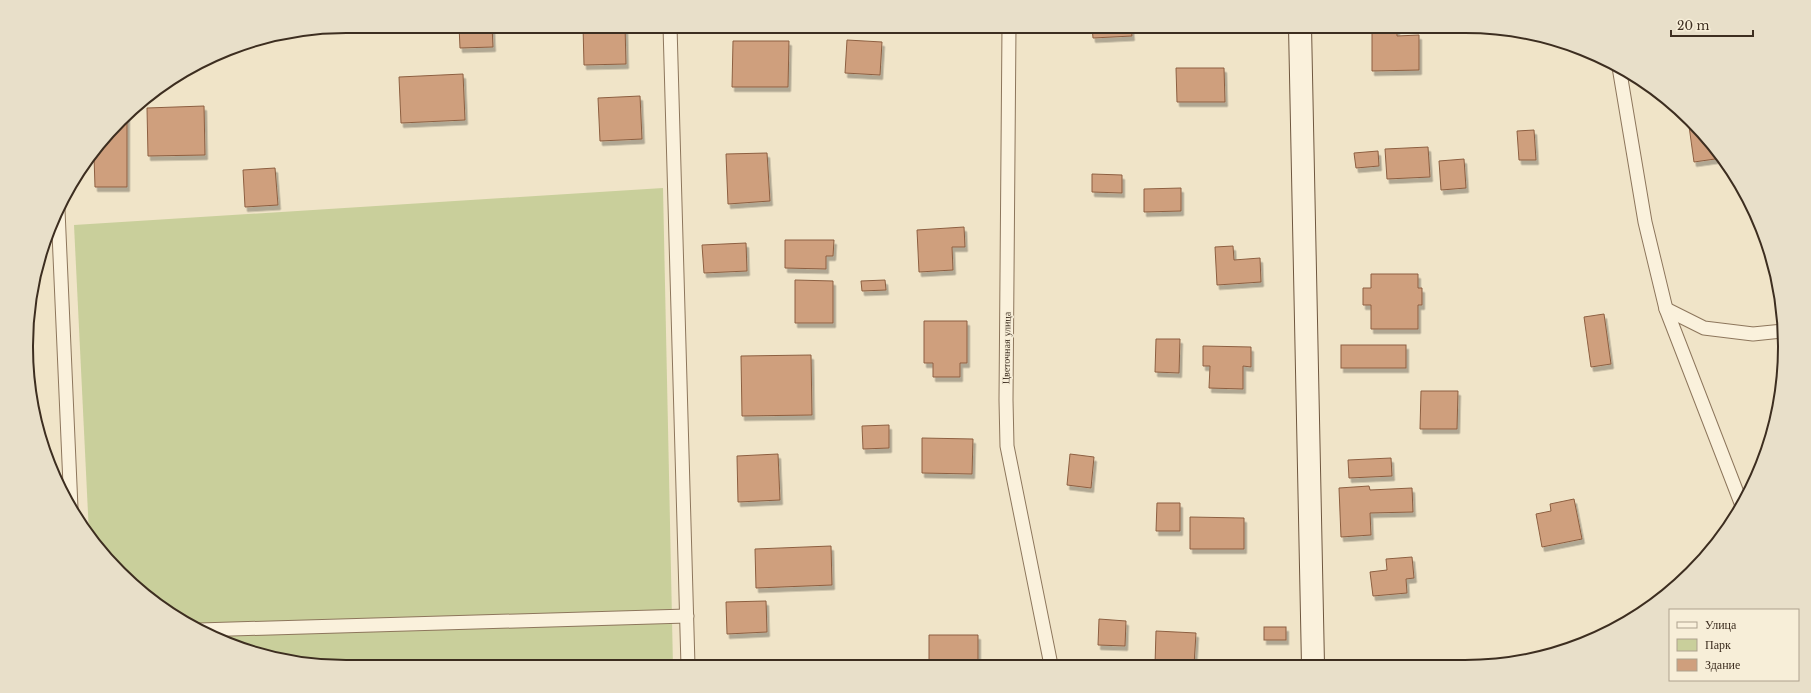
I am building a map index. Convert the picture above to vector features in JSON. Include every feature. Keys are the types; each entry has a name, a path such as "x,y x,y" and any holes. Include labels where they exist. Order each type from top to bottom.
{"street":[{"path":"1300,33 1313,660"}],"lane":[{"path":"670,33 688,616 688,660"},
{"name":"Цветочная улица","path":"1009,33 1006,400 1007,446 1050,660"},
{"path":"1621,75 1646,222 1666,310 1739,498"},
{"path":"59,223 70,495"},
{"path":"1666,310 1704,328 1753,334 1777,332"},
{"path":"212,630 688,616"}],"green space":[{"path":"663,188 673,660 346,660 306,657 265,649 227,636 208,628 172,607 125,568 89,524 74,225"}],"building":[{"path":"459,33 492,33 493,47 460,48"},
{"path":"583,33 625,33 626,64 584,65"},
{"path":"1093,33 1132,33 1132,36 1093,38"},
{"path":"1372,33 1397,33 1397,36 1419,35 1419,70 1372,71"},
{"path":"847,40 882,42 880,75 845,73"},
{"path":"733,41 789,41 788,87 732,87"},
{"path":"1176,68 1224,68 1225,102 1177,102"},
{"path":"463,74 465,120 401,123 399,77"},
{"path":"640,96 642,139 600,141 598,98"},
{"path":"204,106 205,155 148,156 147,108"},
{"path":"127,123 127,187 95,187 94,161"},
{"path":"1689,129 1715,159 1694,162"},
{"path":"1534,130 1536,160 1519,160 1517,131"},
{"path":"1428,147 1430,177 1387,179 1385,149"},
{"path":"1378,151 1379,166 1356,168 1354,153"},
{"path":"767,153 770,201 728,204 726,154"},
{"path":"1464,159 1466,188 1441,190 1439,161"},
{"path":"275,168 278,205 245,207 243,170"},
{"path":"1092,174 1122,175 1122,193 1092,192"},
{"path":"1181,188 1181,211 1144,212 1144,189"},
{"path":"964,227 965,247 952,247 953,270 919,272 917,230"},
{"path":"785,240 834,240 833,256 826,256 826,269 785,268"},
{"path":"746,243 747,271 704,273 702,245"},
{"path":"1233,246 1234,260 1260,258 1261,282 1217,285 1215,247"},
{"path":"1371,274 1418,274 1418,288 1422,288 1422,305 1418,305 1418,329 1371,329 1371,305 1363,305 1363,288 1371,288"},
{"path":"795,280 833,281 833,323 795,323"},
{"path":"885,280 886,290 862,291 861,281"},
{"path":"1604,314 1611,364 1591,367 1584,317"},
{"path":"924,321 967,321 967,363 960,363 960,377 933,377 933,363 924,363"},
{"path":"1156,339 1180,339 1179,373 1155,372"},
{"path":"1341,345 1406,345 1406,368 1341,368"},
{"path":"1203,346 1251,347 1251,367 1243,366 1243,389 1209,388 1210,366 1203,366"},
{"path":"811,355 812,415 742,416 741,356"},
{"path":"1421,391 1458,391 1457,429 1420,429"},
{"path":"889,425 889,448 863,449 862,426"},
{"path":"922,438 973,439 972,474 922,473"},
{"path":"778,454 780,500 738,502 737,456"},
{"path":"1070,454 1094,457 1091,488 1067,485"},
{"path":"1391,458 1392,476 1349,478 1348,460"},
{"path":"1369,486 1370,490 1412,488 1413,512 1370,513 1371,535 1341,537 1339,488"},
{"path":"1574,499 1582,539 1542,547 1536,514 1551,511 1550,504"},
{"path":"1157,503 1180,503 1180,531 1156,531"},
{"path":"1190,517 1244,518 1244,549 1190,549"},
{"path":"831,546 832,585 756,588 755,549"},
{"path":"1412,557 1414,578 1406,579 1407,593 1373,596 1370,572 1387,570 1386,559"},
{"path":"766,601 767,632 727,634 726,602"},
{"path":"1099,619 1126,621 1125,646 1098,645"},
{"path":"1264,627 1286,627 1286,640 1264,640"},
{"path":"1156,631 1196,633 1194,660 1155,660"},
{"path":"929,635 978,635 978,660 929,660"}]}
